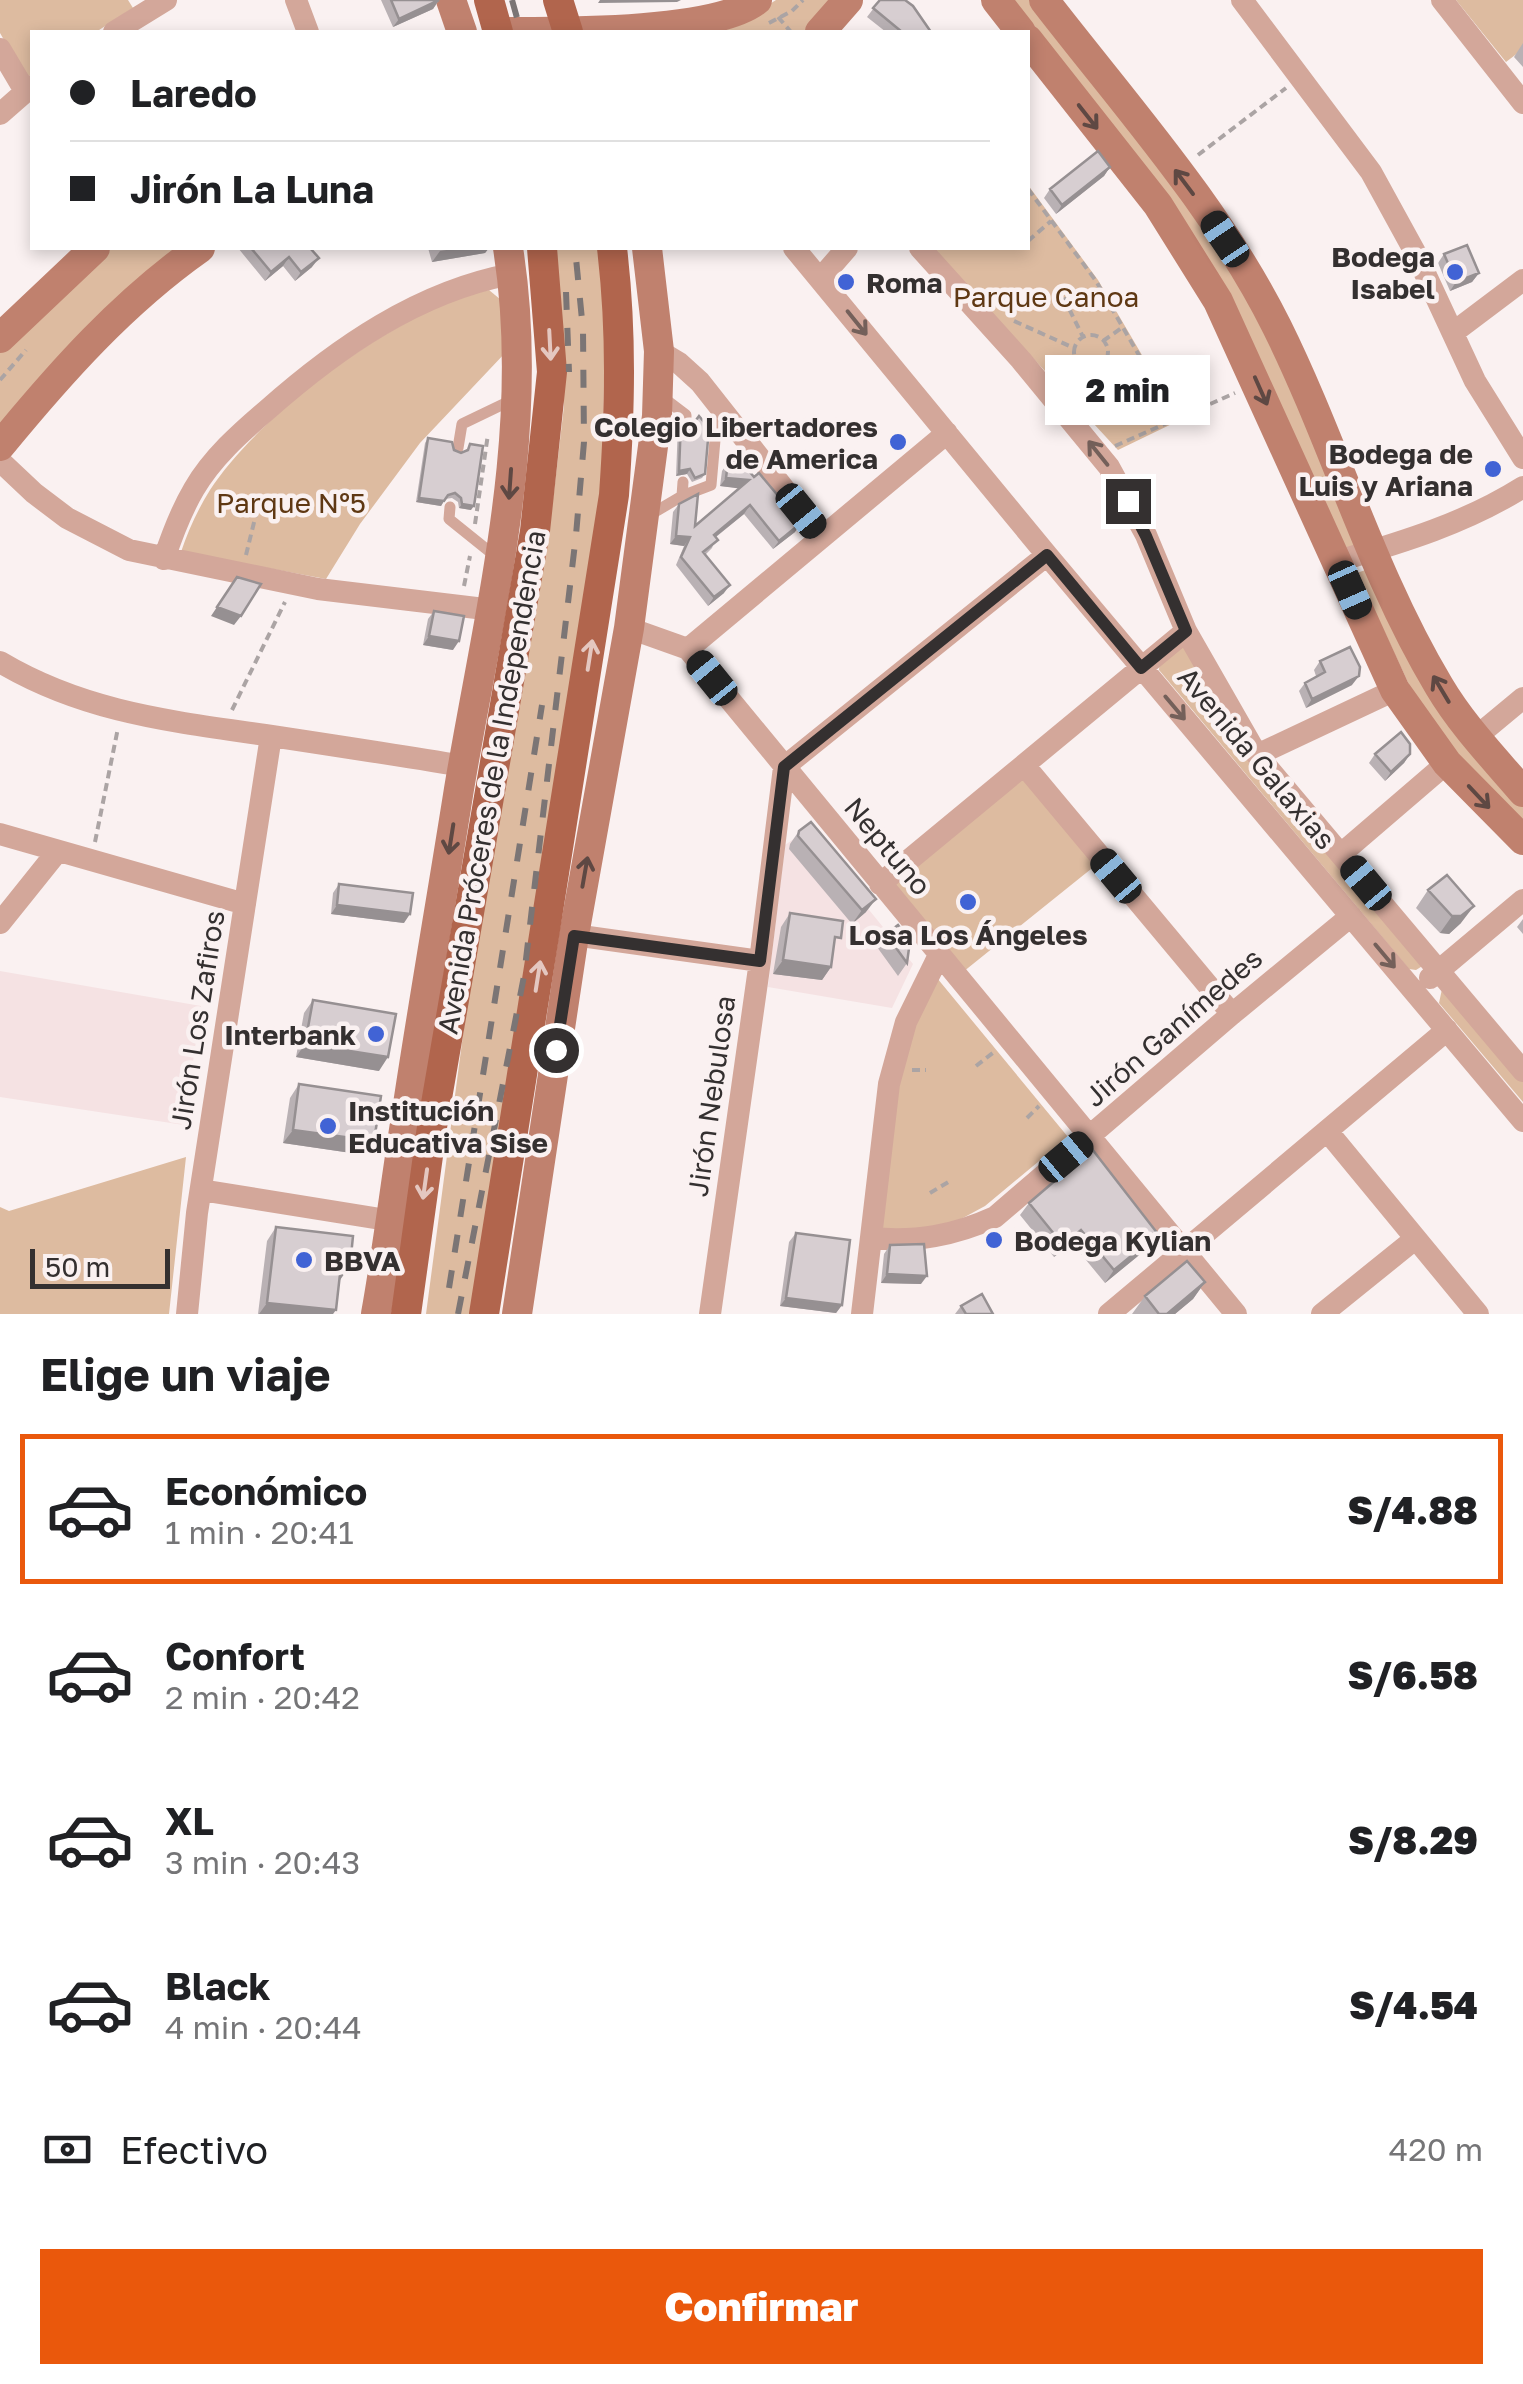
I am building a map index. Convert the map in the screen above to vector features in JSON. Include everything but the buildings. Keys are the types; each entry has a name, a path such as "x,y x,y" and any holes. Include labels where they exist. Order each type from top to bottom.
{"main road":[{"path":"452,0 461,30"},
{"path":"489,0 498,30"},
{"path":"558,0 567,30"},
{"path":"596,0 608,30"},
{"path":"822,30 848,0"},
{"path":"996,0 1016,30"},
{"path":"1044,0 1244,267 1277,327 1417,647 1458,717 1523,792"},
{"path":"619,30 664,26 746,9 760,13"},
{"path":"1030,50 1158,206 1218,302 1395,690 1447,763 1523,840"},
{"path":"0,338 93,250"},
{"path":"0,446 56,377 103,328 198,250"},
{"name":"Avenida Próceres de la Independencia","path":"406,1314 432,1127 535,531 552,372 542,250"},
{"path":"484,1314 614,495 621,397 621,318 612,250"},
{"path":"517,1314 574,936 629,628 644,518 659,351 647,250"},
{"name":"Avenida Próceres de la Independencia","path":"376,1314 463,766 509,505 518,367 510,261"}],"street":[{"path":"296,0 307,30"},
{"path":"1242,0 1371,172 1454,332 1475,382 1523,458"},
{"path":"1442,0 1523,103"},
{"path":"117,30 152,3"},
{"path":"0,48 29,89 0,114"},
{"name":"Avenida Galaxias","path":"796,250 1523,1121"},
{"path":"820,278 845,250"},
{"name":"Avenida Galaxias","path":"922,250 1021,360 1098,454 1146,536 1186,631 1257,755 1523,1071"},
{"path":"164,559 182,511 216,460 307,376 346,347 440,294 477,280 510,261"},
{"path":"1454,332 1523,280"},
{"path":"659,351 700,382 822,537"},
{"path":"629,628 688,648 948,433"},
{"path":"0,461 34,493 82,527 129,550 294,584 492,610"},
{"path":"1338,561 1454,524 1523,486"},
{"path":"784,767 1047,555"},
{"path":"880,884 1186,631"},
{"name":"Neptuno","path":"688,648 1236,1314"},
{"path":"0,662 62,695 122,711 463,766"},
{"path":"1257,755 1395,690"},
{"path":"1476,737 1523,698"},
{"name":"Jirón Los Zafiros","path":"187,1314 190,1267 270,736"},
{"path":"1341,854 1447,763"},
{"path":"1024,765 1232,1014"},
{"name":"Jirón Nebulosa","path":"710,1314 784,767"},
{"path":"0,834 246,904"},
{"path":"0,923 57,852"},
{"path":"1414,990 1523,900"},
{"name":"Jirón Ganímedes","path":"871,1238 933,1238 995,1217 1351,916"},
{"path":"574,936 760,961"},
{"path":"862,1314 896,1052 923,983 940,955"},
{"path":"1109,1314 1447,1030"},
{"path":"1328,1132 1478,1314"},
{"path":"202,1190 393,1221"},
{"path":"1322,1314 1415,1240"}],"lane":[{"path":"658,394 686,415 686,420"},
{"path":"458,448 462,424 516,398"},
{"path":"644,518 682,489 711,485 718,406"},
{"path":"450,507 449,518 500,561"}],"path":[{"path":"760,13 792,11 803,0"},
{"path":"1176,172 1302,76"},
{"path":"1030,192 1096,281 1174,420"},
{"path":"1030,238 1051,221"},
{"path":"1058,286 1083,337"},
{"path":"1010,319 1074,348"},
{"path":"1104,342 1123,327"},
{"path":"1074,348 1083,337 1096,336 1108,350 1104,362 1093,369 1078,363"},
{"path":"1074,348 1078,363"},
{"path":"1104,362 1174,420"},
{"path":"1059,378 1078,363"},
{"path":"1098,454 1257,383"},
{"path":"475,524 490,425"},
{"path":"245,560 259,502"},
{"path":"462,594 470,556"},
{"path":"224,729 294,584"},
{"path":"91,861 122,711"},
{"path":"930,1193 950,1181"}],"shaded area":[{"path":"805,831 913,964 892,1008 768,987 785,845"},
{"path":"0,971 201,1006 184,1125 0,1097"}],"green space":[{"path":"0,0 128,0 133,8 99,30 30,30 30,75 26,78 0,33"},
{"path":"776,0 838,0 814,30 687,30 756,13"},
{"path":"1003,0 1035,0 1237,273 1360,541 1346,552 1262,378 1030,39 1030,30 1024,30"},
{"path":"1456,0 1523,0 1523,49 1506,62"},
{"name":"Parque Canoa","path":"1030,188 1098,280 1180,420 1118,450 933,250 1030,250"},
{"path":"105,250 185,250 0,426 0,350"},
{"path":"551,250 602,250 603,495 475,1314 426,1314 465,1020 554,492 564,406 561,317"},
{"name":"Parque Nº5","path":"489,290 501,300 506,352 420,443 360,524 326,579 181,552 210,490 232,460 296,398 334,368 415,318"},
{"path":"1368,569 1523,804 1523,832 1432,734 1357,573"},
{"path":"1180,643 1424,965 1409,969 1159,670 1160,659"},
{"path":"1023,774 1096,865 963,972 886,886"},
{"path":"937,978 1068,1137 985,1206 950,1225 884,1232 880,1218 896,1087 907,1044"},
{"path":"1442,989 1523,1079 1523,1102 1439,1003"},
{"path":"186,1157 169,1314 0,1314 0,1207 9,1211"}],"railway":[{"path":"512,0 520,30"},
{"path":"458,1314 524,976 576,535 584,442 583,330 575,250"},
{"path":"566,292 569,372"},
{"path":"449,1288 542,705"}],"place":[{"name":"Bodega Isabel","path":"1455,272"},
{"name":"Roma","path":"846,282"},
{"name":"Colegio Libertadores de America","path":"898,442"},
{"name":"Bodega de Luis y Ariana","path":"1493,469"},
{"name":"Losa Los Ángeles","path":"968,902"},
{"name":"Interbank","path":"376,1034"},
{"name":"Institución Educativa Sise","path":"328,1126"},
{"name":"Bodega Kylian","path":"994,1240"},
{"name":"BBVA","path":"304,1260"}],"route":[{"path":"556,1050 574,936 760,961 784,767 1047,555 1141,668 1186,631 1128,501"}]}
